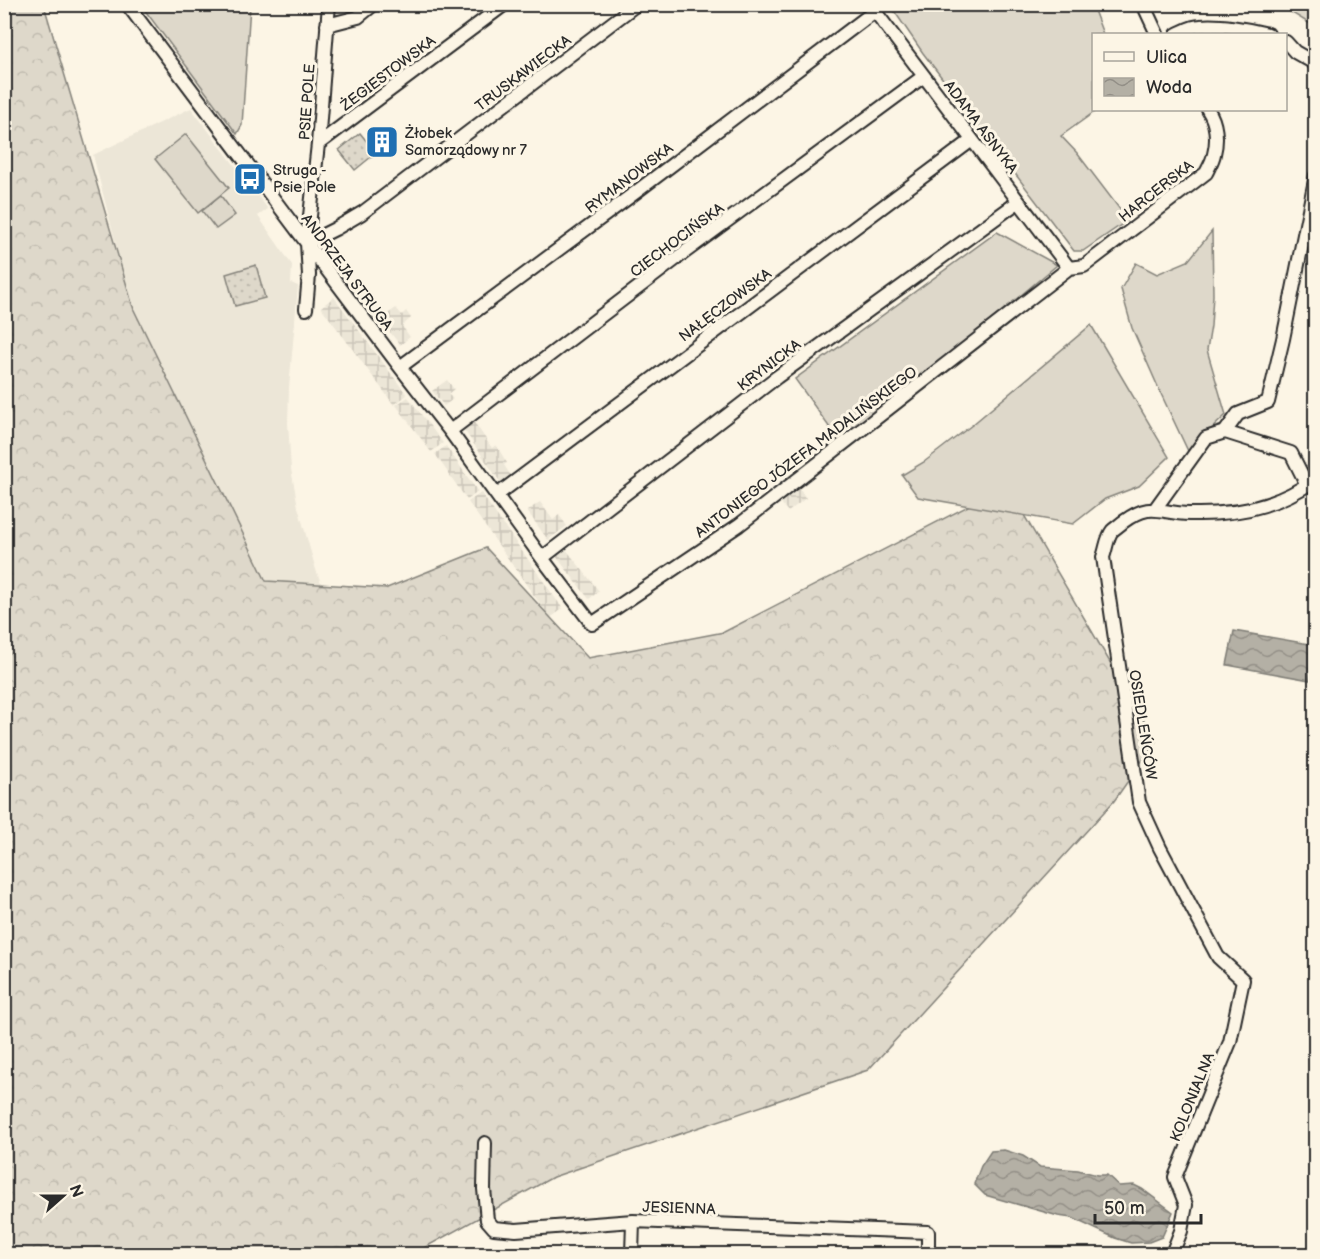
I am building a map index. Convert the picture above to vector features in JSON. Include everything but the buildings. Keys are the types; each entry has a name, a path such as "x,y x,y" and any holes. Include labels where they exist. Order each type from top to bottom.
{"street":[{"name":"ANDRZEJA STRUGA","path":"127,4 450,431 542,558"},
{"name":"PSIE POLE","path":"306,309 309,275 307,243 318,144 329,4"},
{"path":"327,25 358,17 374,4"},
{"name":"ŻEGIESTOWSKA","path":"318,144 505,4"},
{"name":"TRUSKAWIECKA","path":"307,243 362,213 637,4"},
{"path":"1143,4 1157,33"},
{"name":"ADAMA ASNYKA","path":"872,8 1069,268"},
{"name":"RYMANOWSKA","path":"400,367 636,192 872,8"},
{"path":"1180,33 1198,26 1227,27 1264,33"},
{"path":"1287,43 1295,52 1316,64"},
{"name":"CIECHOCIŃSKA","path":"450,431 685,252 924,76"},
{"name":"HARCERSKA","path":"1069,268 1084,266 1206,173 1214,154 1216,132 1209,111"},
{"name":"NAŁĘCZOWSKA","path":"497,495 972,140"},
{"path":"1225,432 1238,414 1268,402 1316,175"},
{"name":"KRYNICKA","path":"542,558 777,377 1018,202"},
{"name":"ANTONIEGO JÓZEFA MADALIŃSKIEGO","path":"542,558 592,624 740,525 1069,268"},
{"path":"1225,432 1291,453 1311,482 1282,499 1238,511 1187,514 1155,508 1206,438 1225,432"},
{"name":"OSIEDLEŃCÓW","path":"1155,508 1136,513 1112,531 1103,557 1139,802 1160,848 1218,957"},
{"name":"KOLONIALNA","path":"1172,1254 1181,1230 1186,1205 1175,1177 1230,1042 1243,980 1218,957"},
{"name":"JESIENNA","path":"484,1143 487,1220 494,1228 516,1230 633,1221 928,1232 928,1254"},
{"path":"632,1254 633,1221"}],"shaded area":[{"path":"191,108 268,209 258,216 292,265 291,283 298,286 289,388 288,423 291,469 298,507 316,570 332,611 238,645 128,291 93,155"},
{"path":"334,297 407,395 394,405 321,307"},
{"path":"396,308 402,315 406,311 411,318 402,326 410,337 400,345 382,322 385,316"},
{"path":"447,380 454,389 448,394 453,399 444,406 432,391"},
{"path":"408,397 443,443 431,452 396,405"},
{"path":"474,422 492,448 496,445 507,463 504,465 511,476 501,483 464,430"},
{"path":"446,446 478,492 467,500 435,454"},
{"path":"797,486 806,498 788,512 779,500"},
{"path":"481,493 563,609 550,618 468,502"},
{"path":"540,502 553,520 559,515 567,526 548,540 527,511"},
{"path":"565,548 599,591 589,599 556,556"}],"green space":[{"path":"5,5 44,5 134,310 266,581 387,588 486,548 588,658 724,632 1007,486 1156,741 1114,801 868,1070 553,1177 413,1254 5,1254"},
{"path":"141,5 250,5 242,125 237,134"},
{"path":"890,5 1092,5 1103,33 1092,33 1092,111 1096,111 1061,136 1077,153 1128,220 1083,251 1074,251 923,53"},
{"path":"1279,5 1315,5 1315,27"},
{"path":"360,133 376,153 355,170 339,150"},
{"path":"186,134 229,188 198,213 155,159"},
{"path":"221,196 235,215 216,229 202,211"},
{"path":"1212,231 1213,295 1207,350 1226,415 1188,451 1132,328 1121,289 1136,263 1157,274 1188,261"},
{"path":"997,232 1057,265 842,445 795,379"},
{"path":"256,265 265,298 235,306 226,274"},
{"path":"1091,325 1169,457 1139,486 1105,499 1073,524 918,497 902,475 924,462 972,425"}],"water":[{"path":"1234,631 1315,645 1310,680 1227,665"},
{"path":"1004,1150 1023,1156 1040,1167 1107,1175 1119,1186 1134,1185 1142,1189 1173,1212 1162,1237 1149,1242 1131,1243 1072,1218 985,1195 974,1184 981,1166 991,1151"}],"place":[{"name":"Żłobek Samorządowy nr 7","path":"382,142"},
{"name":"Struga - Psie Pole","path":"250,179"}]}
